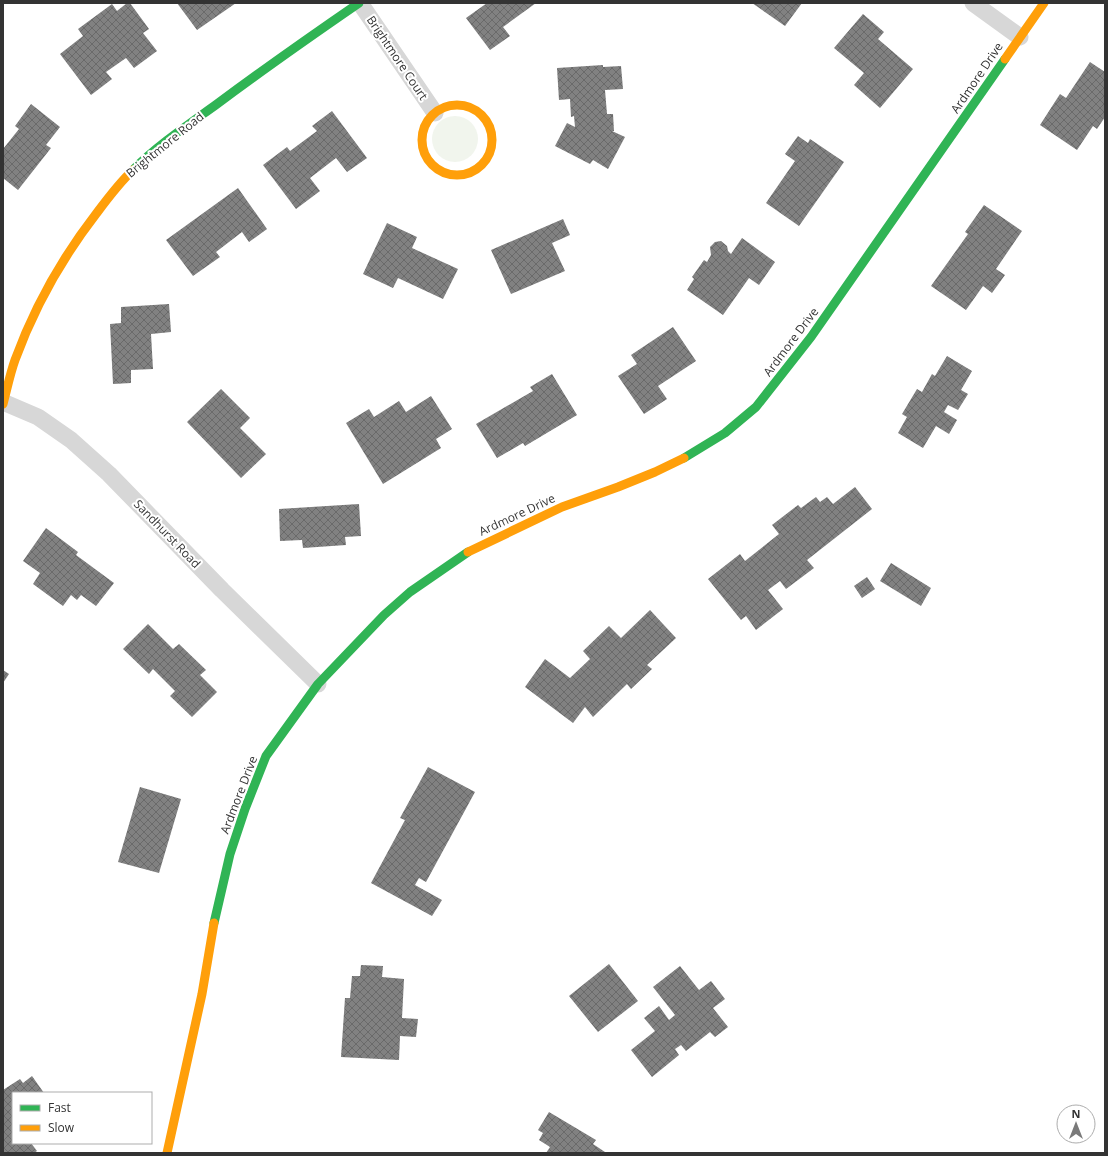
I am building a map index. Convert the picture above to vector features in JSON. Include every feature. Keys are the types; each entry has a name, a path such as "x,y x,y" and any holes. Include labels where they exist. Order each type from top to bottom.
{"street":[{"name":"Brightmore Court","path":"360,3 435,114"},
{"name":"Brightmore Road","path":"3,402 15,361 32,318 62,263 79,236 120,182 146,157 170,138 275,61 360,3"},
{"path":"972,3 1020,37"},
{"name":"Ardmore Drive","path":"167,1153 201,1002 213,928 230,854 245,809 266,756 318,684 384,614 410,592 465,553 562,507 655,472 690,455 725,433 756,407 812,337 1044,3"},
{"name":"Brightmore Court","path":"455,105 466,106 477,111 485,119 490,128 492,139 491,150 486,160 478,168 468,174 456,175 444,173 430,162 423,146 423,134 427,123 435,114 444,108 455,105"},
{"name":"Sandhurst Road","path":"3,402 38,417 71,440 109,474 222,590 318,684"}],"shaded area":[{"path":"451,116 459,116 468,120 474,126 478,139 474,152 468,158 459,162 451,162 442,158 436,152 432,143 432,135 436,126 442,120"}],"building":[{"path":"127,3 130,3 149,29 143,33 157,51 134,68 126,58 106,72 112,79 91,95 60,54 83,36 78,29 112,4 117,11"},
{"path":"177,3 236,3 197,30"},
{"path":"487,3 536,3 503,27 510,36 490,50 466,18"},
{"path":"752,3 802,3 785,26"},
{"path":"863,14 884,32 878,39 913,69 880,108 854,85 864,73 834,48"},
{"path":"1090,62 1105,72 1105,117 1097,129 1093,126 1077,150 1040,125 1060,94 1066,98"},
{"path":"603,65 603,67 621,66 623,89 605,90 607,114 613,114 614,131 612,131 625,137 608,169 593,160 590,164 555,146 567,123 575,127 574,116 571,117 570,99 559,100 557,68"},
{"path":"31,104 60,127 46,145 51,148 18,190 3,178 3,149 19,129 15,126"},
{"path":"332,111 367,158 347,172 336,158 310,178 320,191 296,209 263,165 287,147 290,151 317,131 312,126"},
{"path":"798,136 808,143 810,139 844,162 799,226 766,203 795,161 785,154"},
{"path":"238,188 267,229 249,242 242,232 216,252 220,257 193,276 166,240"},
{"path":"984,205 1022,231 996,269 1005,275 992,293 983,286 966,310 931,286 968,234 965,232"},
{"path":"563,219 570,235 552,243 565,271 511,294 491,250"},
{"path":"387,223 417,237 412,248 458,269 443,299 398,278 393,288 363,274"},
{"path":"742,238 775,262 759,285 749,278 723,315 687,290 694,279 692,277 704,260 707,262 711,255 710,247 715,242 721,241 727,246 728,251 731,254"},
{"path":"169,304 171,332 151,334 153,369 131,370 131,383 113,384 110,324 121,323 121,307"},
{"path":"673,327 696,361 658,386 667,399 644,414 618,376 637,364 631,355"},
{"path":"947,356 972,371 961,390 968,394 958,410 948,405 944,412 957,420 949,434 936,426 923,448 898,433 907,417 902,414 917,389 922,392 932,374 935,376"},
{"path":"552,374 577,415 525,446 523,443 497,458 476,424 533,391 530,387"},
{"path":"221,389 250,418 240,428 266,454 241,478 187,422"},
{"path":"431,396 452,429 436,439 441,448 383,484 346,423 369,409 374,417 399,401 406,412"},
{"path":"855,487 872,509 807,560 814,568 786,589 780,581 768,590 783,609 756,630 746,616 741,620 708,579 740,554 745,561 779,534 772,525 798,505 801,508 816,497 820,502 827,497 833,504"},
{"path":"359,504 361,536 345,537 346,545 303,548 302,540 280,541 279,509"},
{"path":"46,528 78,552 76,555 114,583 96,606 81,595 77,600 71,595 63,606 33,584 40,573 23,561"},
{"path":"891,563 931,588 921,606 880,581"},
{"path":"867,577 875,589 862,598 854,586"},
{"path":"650,610 676,638 647,665 652,669 631,689 627,684 593,717 585,707 573,723 525,687 545,659 570,678 590,659 583,651 609,626 621,638"},
{"path":"148,624 173,649 179,644 206,670 200,675 217,692 192,717 170,696 175,691 153,669 149,674 123,649"},
{"path":"3,670 9,674 3,683"},
{"path":"428,767 475,792 426,882 419,878 415,885 442,900 432,916 371,883 405,820 400,818"},
{"path":"140,787 181,799 159,873 118,862"},
{"path":"609,964 638,1001 598,1032 569,996"},
{"path":"361,965 383,966 382,977 404,979 402,1018 418,1019 416,1037 400,1036 399,1060 341,1057 345,998 350,998 352,976 360,976"},
{"path":"680,966 699,990 711,981 725,999 713,1008 728,1027 715,1037 710,1032 686,1051 681,1045 675,1049 679,1055 652,1077 631,1050 655,1031 644,1018 659,1006 669,1020 675,1015 653,987"},
{"path":"32,1076 43,1092 12,1092 12,1144 32,1144 37,1151 34,1153 3,1153 3,1090 20,1079 23,1083"},
{"path":"549,1112 596,1140 593,1144 605,1152 546,1153 550,1147 539,1140 543,1133 538,1130"}],"traffic: fast":[{"path":"133,170 184,128 359,3"},
{"path":"684,458 725,433 756,407 811,337 1005,59"},
{"path":"214,923 230,854 245,809 266,756 318,684 384,615 410,592 468,552"}],"traffic: slow":[{"path":"1005,59 1044,3"},
{"path":"457,105 470,108 482,115 489,127 492,140 489,153 482,165 470,172 457,175 444,172 432,165 425,153 422,140 425,127 432,115 444,108 457,105"},
{"path":"3,404 13,365 31,321 50,284 60,266 84,231 114,191 133,170"},
{"path":"468,552 562,507 618,487 684,458"},
{"path":"167,1153 202,994 214,923"}]}
